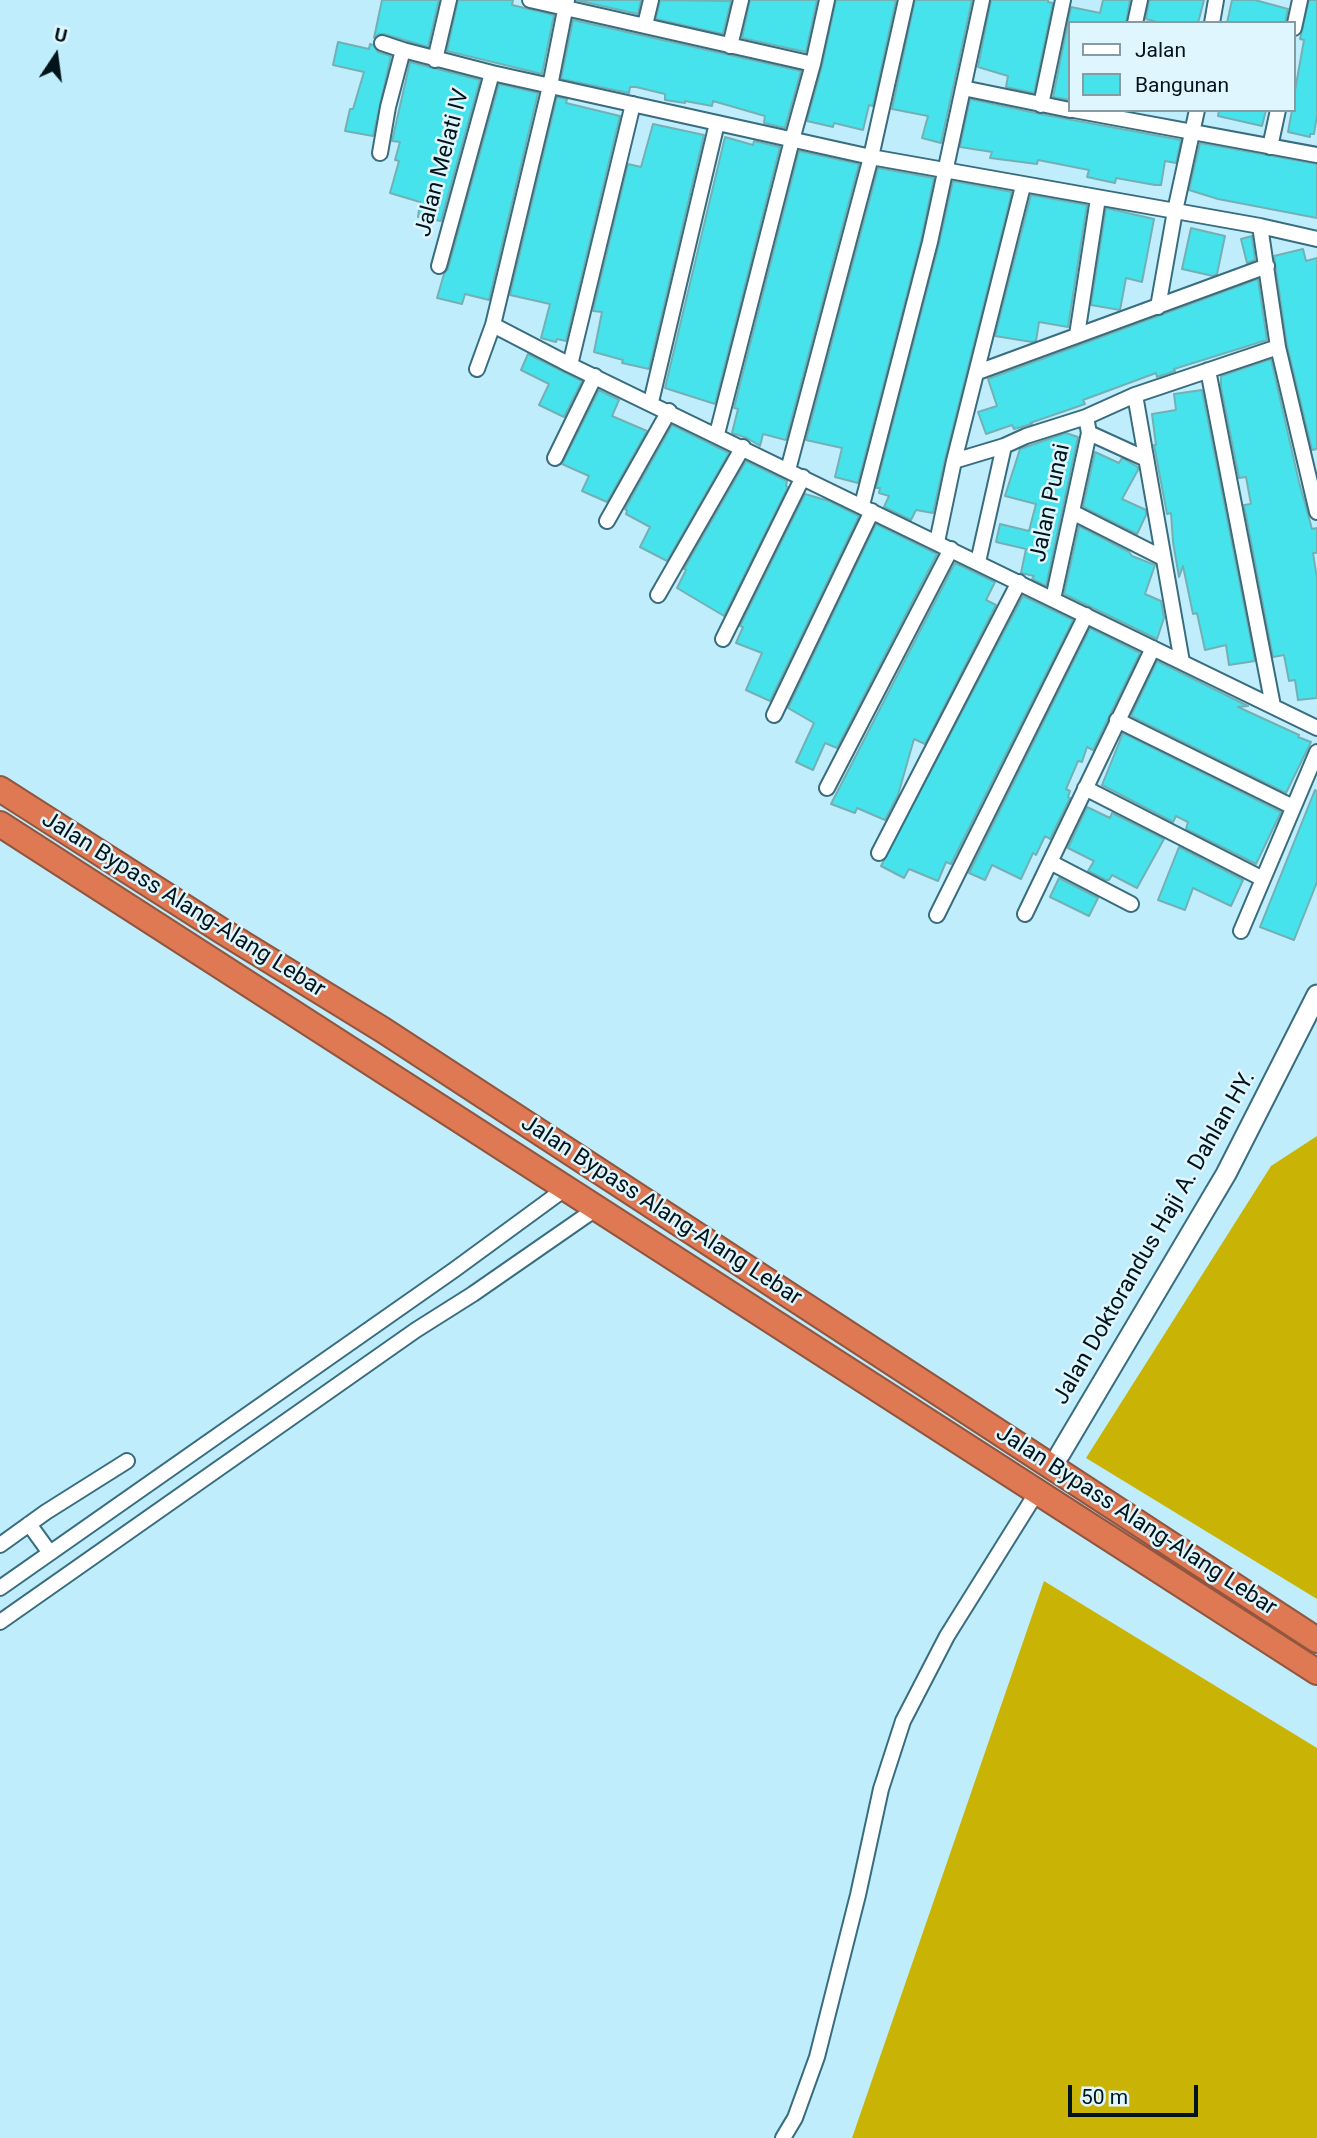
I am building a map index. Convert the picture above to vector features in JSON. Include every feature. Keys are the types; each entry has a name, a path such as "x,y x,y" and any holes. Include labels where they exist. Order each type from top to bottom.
{"highway":[{"name":"Jalan Bypass Alang-Alang Lebar","path":"0,789 1056,1460 1317,1640"},
{"name":"Jalan Bypass Alang-Alang Lebar","path":"0,824 1317,1672"},
{"path":"1279,1648 1293,1624"}],"street":[{"path":"435,60 449,0"},
{"path":"530,0 566,4 730,46 813,64"},
{"path":"645,25 651,0"},
{"path":"730,46 741,0"},
{"path":"717,434 813,64 827,0"},
{"path":"788,470 871,157 906,0"},
{"path":"774,715 867,508 930,242 982,0"},
{"path":"1041,105 1063,0"},
{"path":"1135,21 1140,0"},
{"path":"1212,21 1216,0"},
{"path":"1296,21 1300,0"},
{"path":"477,369 493,325 550,86 566,4"},
{"path":"382,43 435,60 871,157 1260,226 1317,239"},
{"path":"380,153 403,50"},
{"name":"Jalan Melati IV","path":"439,266 492,73"},
{"path":"963,88 1068,109"},
{"path":"570,365 634,104"},
{"path":"1158,307 1174,211 1194,134 1197,112"},
{"path":"1270,147 1278,112"},
{"path":"1115,113 1194,134 1317,155"},
{"path":"651,402 717,123"},
{"path":"937,542 954,461 1023,186"},
{"path":"1077,335 1098,198"},
{"path":"1260,226 1278,347 1317,512"},
{"path":"978,372 1267,266"},
{"path":"493,325 570,365 717,434 1317,728"},
{"path":"954,461 1004,446 1086,417 1135,395 1278,347"},
{"path":"1208,370 1273,706"},
{"path":"555,458 594,376"},
{"path":"1135,395 1182,662"},
{"path":"607,522 669,411"},
{"name":"Jalan Punai","path":"1053,599 1089,433 1086,417"},
{"path":"1089,433 1146,459"},
{"path":"978,562 1004,446"},
{"path":"659,595 743,447"},
{"path":"723,639 803,477"},
{"path":"1072,512 1163,558"},
{"path":"827,788 951,549"},
{"path":"879,853 1019,582"},
{"path":"937,915 1086,615"},
{"path":"1025,914 1153,648"},
{"path":"1117,720 1293,807"},
{"path":"1241,931 1317,752"},
{"path":"1085,788 1263,878"},
{"path":"1050,862 1131,904"},
{"name":"Jalan Doktorandus Haji A. Dahlan HY.","path":"1056,1460 1226,1174 1317,995"},
{"path":"0,1588 454,1270 566,1188"},
{"path":"0,1622 416,1330 597,1208"},
{"path":"0,1545 127,1461"},
{"path":"783,2138 795,2118 817,2057 858,1895 881,1789 903,1721 947,1636 1037,1492"},
{"path":"29,1524 50,1553"}],"shaded area":[{"path":"1317,1136 1317,1599 1086,1458 1271,1166"},
{"path":"1044,1581 1317,1748 1317,2138 852,2138"}],"building":[{"path":"382,0 439,0 428,47 384,34 374,38"},
{"path":"458,0 513,0 512,5 554,15 542,74 447,51"},
{"path":"576,0 641,0 638,14"},
{"path":"660,0 731,1 723,34 656,19"},
{"path":"750,0 817,0 806,52 742,38"},
{"path":"836,0 896,0 873,106 869,105 863,130 834,123 833,127 807,121"},
{"path":"915,0 972,0 941,143 922,138 928,116 892,109"},
{"path":"991,0 1048,0 1053,3 1034,93 1006,87 1008,76 978,67"},
{"path":"1103,0 1130,0 1126,21 1068,21 1071,7 1100,13"},
{"path":"1149,0 1204,0 1199,21 1146,19"},
{"path":"1232,0 1255,0 1288,9 1285,21 1227,21"},
{"path":"1309,0 1317,0 1317,115 1314,134 1310,134 1310,137 1288,132 1292,112 1296,112 1296,85 1304,40 1300,39"},
{"path":"573,20 801,71 785,128 764,123 765,116 713,101 712,106 685,103 665,100 665,94 636,87 630,87 629,93 561,79"},
{"path":"1068,22 1068,100 1053,97"},
{"path":"338,42 369,49 370,44 378,52 391,56 373,136 345,131 364,72 333,65"},
{"path":"410,62 480,80 441,221 418,217 420,202 390,193 399,161 395,160 400,142 392,141"},
{"path":"499,84 538,93 489,300 465,294 462,304 437,298 448,269"},
{"path":"557,97 567,99 566,103 620,116 566,341 557,339 556,342 541,338 550,304 510,295"},
{"path":"970,99 1181,140 1176,163 1165,161 1161,185 1155,185 1116,178 1115,183 1087,177 1089,170 1038,160 1037,164 990,158 992,152 960,147"},
{"path":"1219,112 1266,112 1262,126 1218,116"},
{"path":"653,124 704,135 649,369 622,363 623,360 594,352 602,312 593,311 628,164 641,167"},
{"path":"725,137 753,145 754,141 780,147 715,404 665,388"},
{"path":"1200,143 1317,164 1317,218 1218,199 1189,190"},
{"path":"799,151 859,164 786,440 763,434 760,446 732,433 738,409 734,408"},
{"path":"878,168 934,178 921,240 858,483 835,477 842,448 806,440"},
{"path":"953,181 1012,192 933,513 916,510 911,520 884,507 889,496 879,493 880,488 876,488"},
{"path":"1031,195 1087,205 1068,327 1039,322 1036,341 1032,342 995,336"},
{"path":"1106,208 1154,219 1142,282 1126,278 1120,310 1091,305"},
{"path":"1191,228 1225,236 1217,274 1213,276 1182,269"},
{"path":"1252,236 1255,260 1247,263 1241,239"},
{"path":"1303,249 1306,261 1317,258 1317,449 1312,450 1287,345 1274,256"},
{"path":"1258,279 1267,340 1174,369 1175,371 1157,377 1156,373 1083,400 1085,404 1030,423 1032,424 1014,429 1012,425 986,434 978,412 997,406 988,379"},
{"path":"528,354 582,381 564,417 539,405 549,384 521,370"},
{"path":"1271,359 1299,482 1312,529 1317,528 1317,553 1313,553 1317,578 1317,698 1298,700 1295,680 1289,681 1284,655 1273,657 1244,505 1251,504 1246,477 1239,478 1221,387 1221,376"},
{"path":"599,390 619,400 612,416 647,431 607,502 582,491 589,476 562,464"},
{"path":"1202,390 1255,661 1229,665 1226,645 1205,650 1197,613 1193,614 1183,566 1179,577 1171,513 1167,514 1154,445 1152,414 1176,410 1174,394"},
{"path":"672,425 729,453 667,561 640,547 650,527 626,514 625,509"},
{"path":"1066,433 1078,437 1046,586 1032,579 1034,576 1021,573 1026,549 996,542 1000,524 1029,531 1036,504 1005,496 1020,449"},
{"path":"1095,452 1119,463 1122,458 1138,467 1122,499 1146,510 1137,534 1083,507"},
{"path":"746,461 787,481 788,487 724,616 677,588 686,570 684,569"},
{"path":"805,494 829,501 859,516 770,701 746,690 762,653 736,643 743,627 740,626"},
{"path":"876,524 937,554 837,748 825,743 813,770 796,762 814,723 788,708"},
{"path":"1079,526 1132,556 1155,565 1145,594 1161,601 1164,618 1157,639 1064,594"},
{"path":"955,563 995,582 986,600 996,605 925,744 914,739 898,795 885,820 857,808 855,813 831,804"},
{"path":"1023,596 1073,620 951,864 946,862 938,881 909,869 904,878 881,866"},
{"path":"1090,628 1140,653 1093,750 1087,747 1082,762 1078,761 1066,789 1070,791 1070,798 1050,839 1045,836 1036,855 1033,853 1021,879 992,865 985,880 969,873"},
{"path":"1157,661 1248,706 1238,707 1311,742 1286,793 1131,716"},
{"path":"1123,733 1281,812 1256,864 1186,829 1188,822 1176,816 1173,822 1102,785"},
{"path":"1315,790 1317,882 1294,940 1260,927"},
{"path":"1087,807 1110,818 1112,813 1164,839 1137,888 1112,875 1106,880 1088,871 1094,861 1068,848"},
{"path":"1179,847 1243,880 1231,906 1193,888 1185,910 1158,900"},
{"path":"1059,878 1098,898 1089,916 1050,897"}]}
